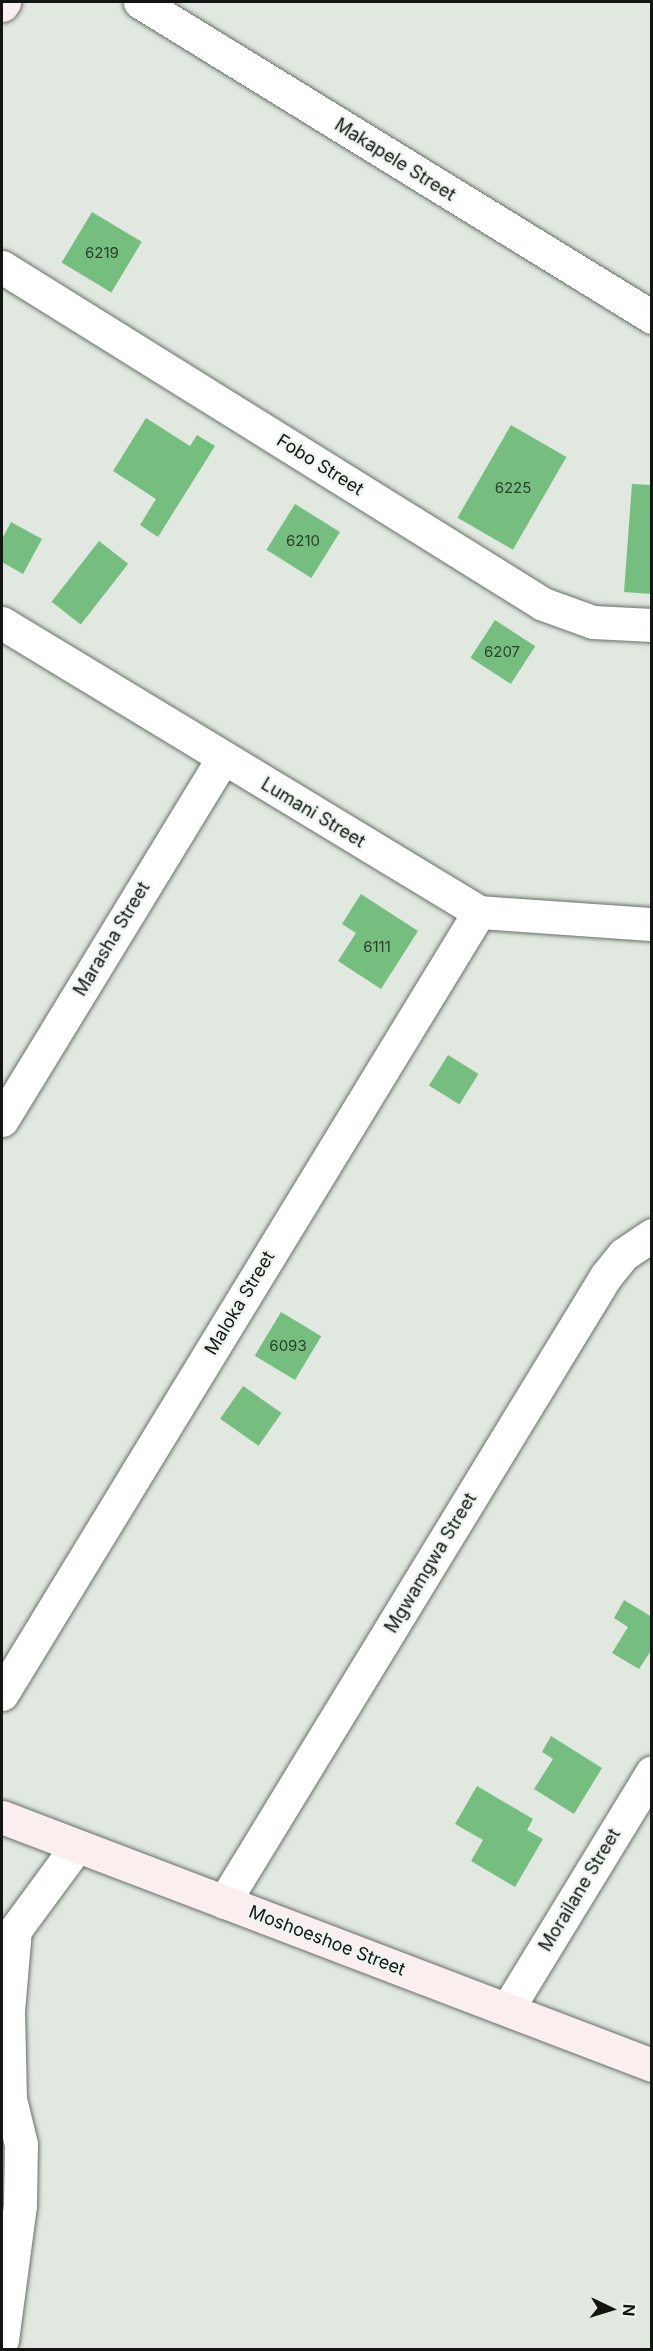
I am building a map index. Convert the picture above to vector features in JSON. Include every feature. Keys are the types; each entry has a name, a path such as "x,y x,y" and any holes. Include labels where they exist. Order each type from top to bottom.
{"street":[{"name":"Makapele Street","path":"140,2 651,317"},
{"name":"Fobo Street","path":"2,267 543,604 593,622 651,625"},
{"name":"Lumani Street","path":"2,623 222,759 479,912 651,924"},
{"name":"Marasha Street","path":"2,1120 222,759"},
{"name":"Maloka Street","path":"2,1694 479,912"},
{"name":"Mgwamgwa Street","path":"224,1902 606,1276 624,1254 651,1235"},
{"name":"Morailane Street","path":"508,2008 651,1772"},
{"name":"Moshoeshoe Street","path":"2,1817 508,2008 651,2065"},
{"path":"2,2340 20,2205 21,2144 10,2099 8,2033 15,1930 77,1846"}],"building":[{"path":"92,212 142,242 111,292 62,263"},
{"path":"146,418 190,446 197,435 215,446 158,537 140,525 156,499 113,471"},
{"path":"511,425 566,457 513,550 458,518"},
{"path":"632,484 652,485 652,594 624,592"},
{"path":"295,504 340,532 311,578 266,550"},
{"path":"11,522 42,539 23,574 2,562 2,539"},
{"path":"99,541 128,564 81,624 52,602"},
{"path":"495,620 535,646 511,684 470,658"},
{"path":"361,894 418,931 381,989 338,961 356,933 342,924"},
{"path":"448,1055 479,1074 459,1105 429,1086"},
{"path":"281,1312 321,1336 295,1380 255,1356"},
{"path":"243,1386 282,1413 259,1446 220,1419"},
{"path":"624,1600 652,1617 652,1649 639,1669 612,1653 628,1627 614,1618"},
{"path":"551,1736 602,1768 574,1814 534,1789 553,1759 542,1752"},
{"path":"477,1786 533,1819 527,1830 543,1839 515,1887 471,1861 483,1840 455,1824"}]}
